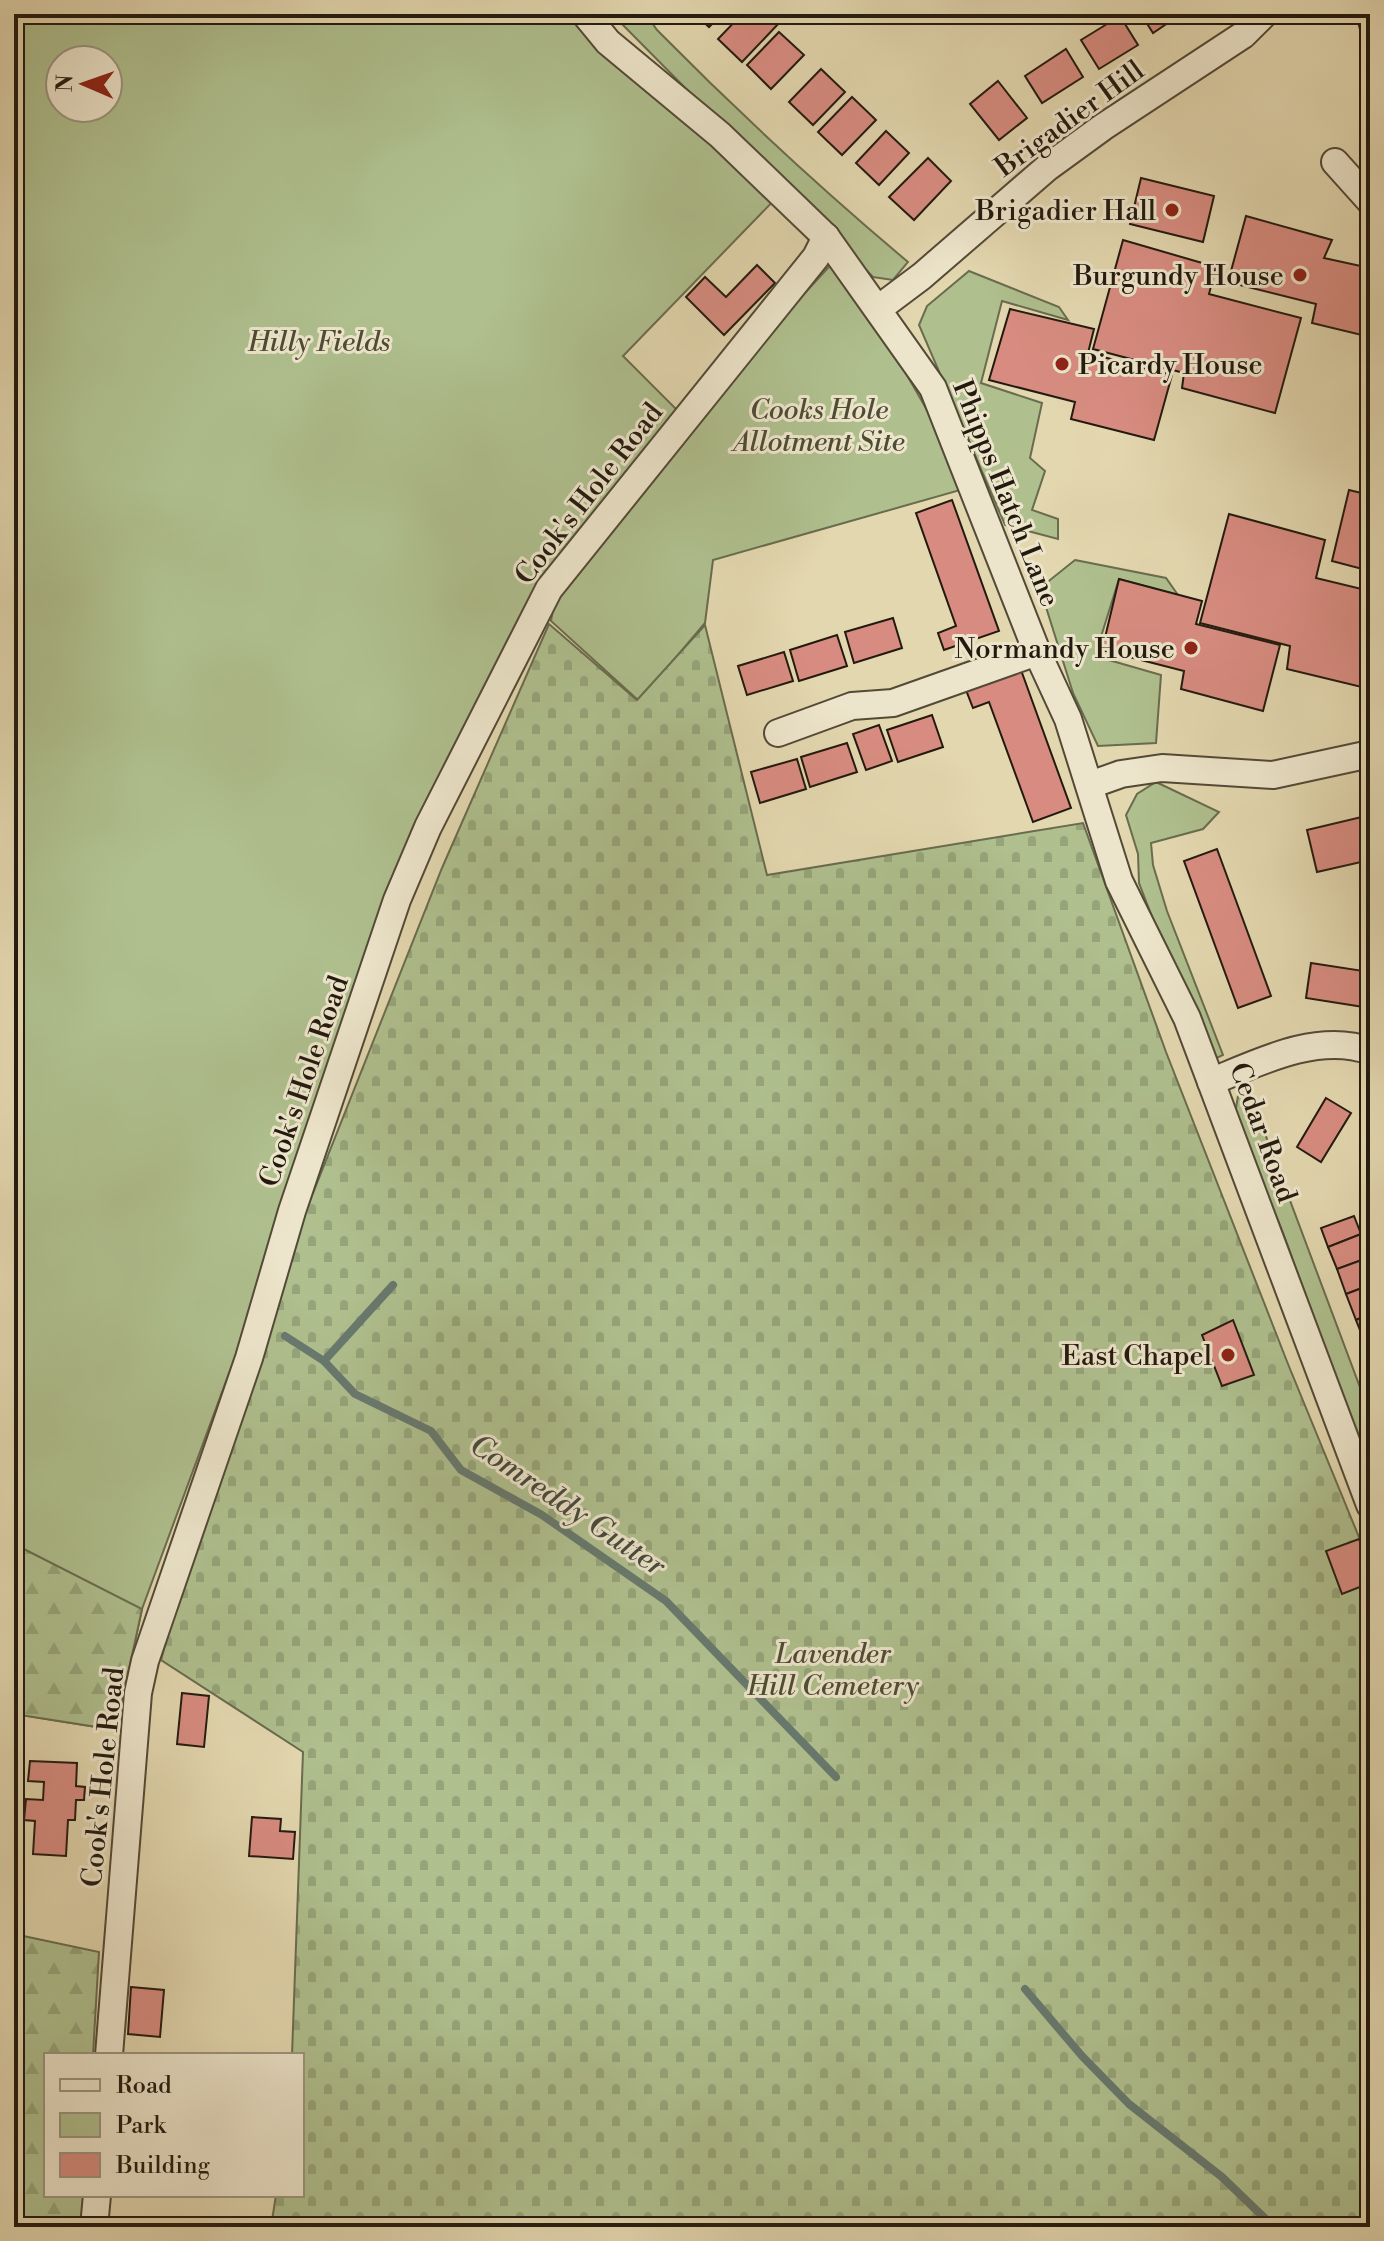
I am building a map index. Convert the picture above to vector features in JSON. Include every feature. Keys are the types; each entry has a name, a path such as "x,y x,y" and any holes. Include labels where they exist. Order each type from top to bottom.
{"street":[{"name":"Phipps Hatch Lane","path":"585,14 608,42 720,135 826,237 933,388 1037,652 1068,719 1090,785"},
{"name":"Brigadier Hill","path":"878,309 922,276 1048,167 1243,35 1264,14"},
{"path":"1335,162 1370,201"},
{"name":"Cook's Hole Road","path":"109,2053 138,1693 145,1661 249,1358 292,1211 397,900 428,827 549,589 816,257 826,237"},
{"path":"778,733 852,706 893,703 1037,652"},
{"path":"1090,785 1121,774 1162,768 1273,775 1370,754"},
{"name":"Cedar Road","path":"1090,785 1119,881 1187,1018 1370,1505"},
{"path":"1211,1082 1304,1048 1336,1045 1370,1051"},
{"path":"94,2227 97,2197"}],"green space":[{"name":"Hilly Fields","path":"14,14 593,14 714,117 612,14 646,14 657,30 749,120 908,262 893,280 873,277 829,232 781,193 623,356 682,415 543,587 329,1086 232,1365 142,1609 116,1730 14,1714"},
{"name":"Cooks Hole Allotment Site","path":"837,258 971,487 713,560 705,623 639,701 551,621 556,591 725,380"},
{"path":"969,271 1059,307 1068,320 1002,301 981,383 1042,403 1030,458 1045,471 1032,510 1058,519 1058,539 1005,525 919,325 927,306"},
{"path":"1075,560 1166,578 1178,595 1119,579 1095,656 1161,675 1156,743 1098,746 1073,693 1040,588"},
{"name":"Lavender Hill Cemetery","path":"549,624 637,700 705,625 767,875 1083,823 1166,1052 1370,1564 1370,2225 271,2227 276,2197 304,2197 304,2053 292,2053 303,1752 161,1660 238,1382 442,868"},
{"path":"1156,782 1219,812 1203,829 1151,843 1153,865 1167,911 1223,1055 1208,1062 1139,883 1138,854 1126,815 1137,794"},
{"path":"1246,1083 1370,1414 1370,1470 1283,1233 1235,1114 1239,1090"},
{"path":"14,1544 142,1609 116,1730 14,1714"},
{"path":"14,1934 99,1952 93,2053 44,2053 44,2197 85,2197 84,2227 14,2227"}],"building":[{"path":"695,14 722,14 709,27"},
{"path":"742,14 774,14 781,21 742,62 718,39"},
{"path":"1141,14 1181,14 1153,33"},
{"path":"1356,14 1370,14 1370,27 1360,29"},
{"path":"1120,16 1138,45 1099,69 1081,40"},
{"path":"1370,27 1370,46 1365,47 1360,29"},
{"path":"779,32 804,55 771,89 747,65"},
{"path":"1066,49 1083,77 1042,103 1025,76"},
{"path":"821,69 845,92 813,125 789,102"},
{"path":"998,81 1027,118 999,140 970,104"},
{"path":"852,97 876,120 842,155 818,132"},
{"path":"886,131 909,153 879,185 856,163"},
{"path":"928,158 951,181 914,220 889,197"},
{"name":"Brigadier Hall","path":"1141,178 1214,196 1203,242 1130,224"},
{"name":"Burgundy House","path":"1246,216 1332,240 1324,258 1370,268 1370,337 1312,323 1316,304 1228,282"},
{"path":"1123,240 1216,267 1209,294 1301,318 1275,413 1182,388 1184,373 1093,349"},
{"path":"757,265 775,283 724,335 686,297 705,277 726,297"},
{"name":"Picardy House","path":"1010,309 1094,329 1088,353 1172,375 1154,440 1071,419 1075,402 989,380"},
{"path":"1349,490 1370,495 1370,571 1332,561"},
{"path":"952,500 999,631 944,650 938,633 956,626 916,513"},
{"path":"1229,514 1325,540 1316,578 1370,591 1370,689 1287,669 1290,646 1200,623"},
{"name":"Normandy House","path":"1119,579 1202,601 1196,624 1280,645 1263,711 1181,689 1184,671 1102,650"},
{"path":"893,618 902,648 854,663 845,632"},
{"path":"837,635 847,666 799,681 790,650"},
{"path":"784,652 793,681 747,695 738,666"},
{"path":"1021,670 1071,808 1033,822 989,702 973,708 966,690"},
{"path":"932,715 943,747 898,762 887,730"},
{"path":"879,725 892,761 866,770 853,734"},
{"path":"847,743 857,772 810,787 801,757"},
{"path":"797,759 806,789 760,803 751,772"},
{"path":"1370,815 1370,860 1317,872 1307,830"},
{"path":"1217,849 1271,996 1238,1008 1184,861"},
{"path":"1311,963 1370,972 1370,1008 1306,998"},
{"path":"1326,1098 1351,1113 1321,1162 1297,1147"},
{"path":"1354,1216 1361,1234 1328,1247 1321,1228"},
{"path":"1361,1234 1370,1257 1337,1269 1328,1247"},
{"path":"1370,1257 1370,1285 1346,1294 1337,1269"},
{"path":"1370,1285 1370,1314 1356,1320 1346,1294"},
{"path":"1370,1314 1370,1341 1365,1343 1356,1320"},
{"name":"East Chapel","path":"1233,1320 1254,1375 1222,1386 1202,1335"},
{"path":"1359,1539 1370,1567 1370,1583 1342,1594 1326,1551"},
{"path":"182,1693 209,1696 204,1747 177,1744"},
{"path":"30,1761 77,1763 76,1786 85,1787 84,1800 76,1800 75,1820 68,1820 66,1856 33,1854 35,1821 24,1820 26,1799 43,1800 44,1782 28,1781"},
{"path":"252,1817 281,1819 280,1831 295,1832 293,1859 249,1856"},
{"path":"131,1987 164,1990 160,2037 128,2034"}],"waterway":[{"path":"324,1361 393,1285"},
{"name":"Comreddy Gutter","path":"285,1336 324,1361 355,1394 431,1431 461,1470 542,1515 666,1601 836,1777"},
{"name":"Comreddy Gutter","path":"1025,1989 1082,2056 1129,2104 1222,2177 1274,2227"}],"place":[{"name":"Brigadier Hall","path":"1172,210"},
{"name":"Burgundy House","path":"1300,275"},
{"name":"Picardy House","path":"1062,364"},
{"name":"Normandy House","path":"1191,648"},
{"name":"East Chapel","path":"1228,1355"}]}
